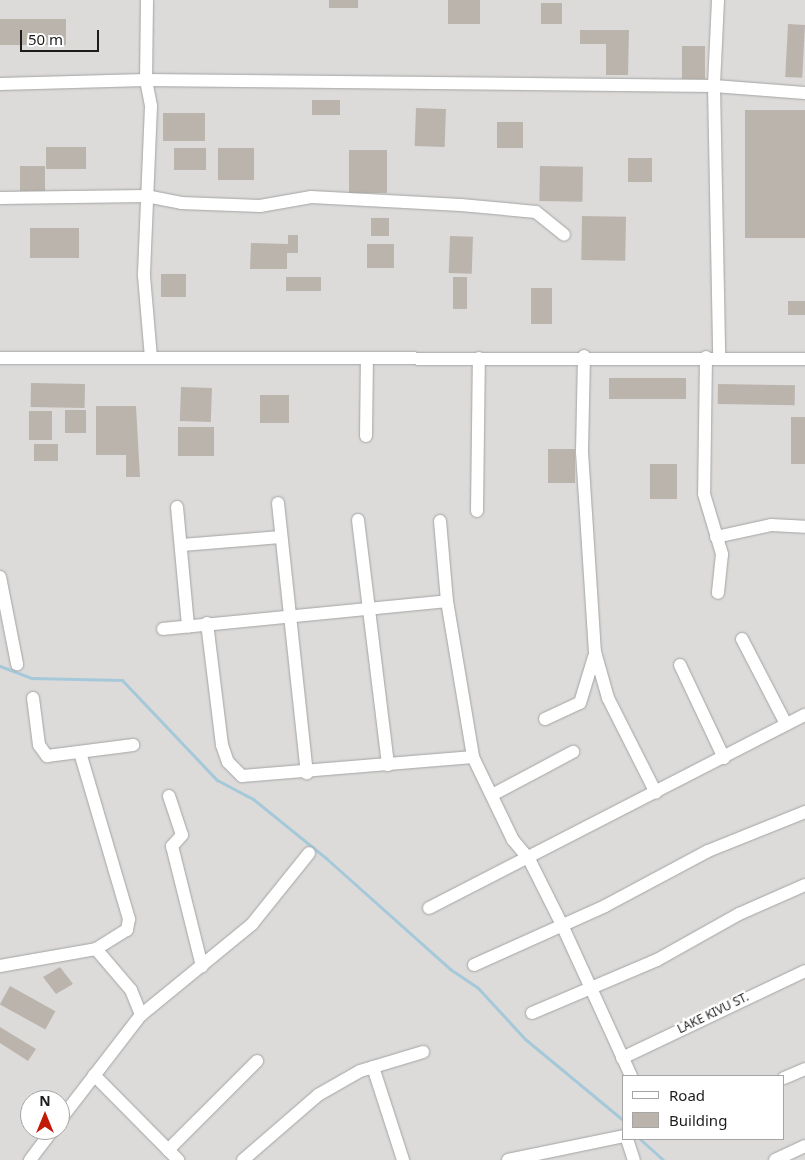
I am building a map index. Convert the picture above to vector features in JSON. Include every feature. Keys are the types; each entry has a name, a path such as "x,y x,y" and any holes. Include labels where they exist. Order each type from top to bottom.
{"street":[{"path":"146,0 146,80 151,106 144,276 151,358"},
{"path":"718,0 714,86 712,357 704,494 722,554 718,593"},
{"path":"0,84 146,80 714,86 805,93"},
{"path":"0,198 146,196 210,204 260,206 311,198 526,210 541,214 564,235"},
{"path":"584,356 582,452 595,652 608,698 656,793"},
{"path":"0,358 367,359 584,356 805,359"},
{"path":"477,511 479,358"},
{"path":"366,436 367,359"},
{"path":"278,503 307,773"},
{"path":"177,507 188,626"},
{"path":"358,520 388,765"},
{"path":"440,521 447,601 473,757 513,840 529,859 562,925 630,1075"},
{"path":"716,537 771,526 805,527"},
{"path":"182,545 281,537"},
{"path":"0,578 17,664"},
{"path":"164,629 369,606 447,601"},
{"path":"207,623 228,762 250,778 473,757"},
{"path":"742,639 786,724"},
{"path":"545,720 580,703 595,652"},
{"path":"680,665 724,758"},
{"path":"33,698 42,752 47,756 133,745"},
{"path":"429,908 529,859 786,724 805,716"},
{"path":"492,796 573,752"},
{"path":"0,966 96,949 124,934 129,921 80,753"},
{"path":"169,796 182,835 172,846 202,966"},
{"path":"474,965 562,925 708,851 805,812"},
{"path":"70,1107 141,1015 252,924 309,853"},
{"path":"532,1013 590,989 805,885"},
{"path":"96,949 131,990 141,1015"},
{"name":"LAKE KIVU ST.","path":"622,1058 805,971"},
{"path":"243,1160 318,1095 373,1067 423,1052"},
{"path":"94,1075 171,1156 257,1061"},
{"path":"373,1067 403,1160"},
{"path":"785,1078 805,1069"},
{"path":"508,1160 622,1136"},
{"path":"30,1160 45,1140"},
{"path":"627,1140 634,1160"},
{"path":"775,1160 805,1146"}],"shaded area":[{"path":"0,0 805,0 805,1160 0,1160"}],"building":[{"path":"329,0 358,0 358,8 329,8"},
{"path":"448,0 480,0 480,24 448,24"},
{"path":"541,3 562,3 562,24 541,24"},
{"path":"0,19 66,19 66,45 0,45"},
{"path":"788,24 805,25 802,78 785,77"},
{"path":"580,30 629,30 628,75 606,75 606,44 580,44"},
{"path":"682,46 705,46 705,79 682,79"},
{"path":"312,100 340,100 340,115 312,115"},
{"path":"416,108 446,109 445,147 415,146"},
{"path":"745,110 805,110 805,238 745,238"},
{"path":"163,113 205,113 205,141 163,141"},
{"path":"497,122 523,122 523,148 497,148"},
{"path":"46,147 86,147 86,169 46,169"},
{"path":"174,148 206,148 206,170 174,170"},
{"path":"218,148 254,148 254,180 218,180"},
{"path":"349,150 387,150 387,193 349,193"},
{"path":"628,158 652,158 652,182 628,182"},
{"path":"20,166 45,166 45,191 20,191"},
{"path":"540,166 583,167 582,202 539,201"},
{"path":"582,216 626,217 625,261 581,260"},
{"path":"371,218 389,218 389,236 371,236"},
{"path":"30,228 79,228 79,258 30,258"},
{"path":"288,235 298,235 298,253 287,253 287,269 250,269 251,243 288,244"},
{"path":"450,236 473,237 472,274 449,273"},
{"path":"367,244 394,244 394,268 367,268"},
{"path":"161,274 186,274 186,297 161,297"},
{"path":"286,277 321,277 321,291 286,291"},
{"path":"453,277 467,277 467,309 453,309"},
{"path":"531,288 552,288 552,324 531,324"},
{"path":"788,301 805,301 805,315 788,315"},
{"path":"609,378 686,378 686,399 609,399"},
{"path":"31,383 85,384 85,408 31,407"},
{"path":"718,384 795,385 795,405 718,404"},
{"path":"181,387 212,388 211,422 180,421"},
{"path":"260,395 289,395 289,423 260,423"},
{"path":"96,406 136,406 140,477 126,477 126,455 96,455"},
{"path":"65,410 86,410 86,433 65,433"},
{"path":"29,411 52,411 52,440 29,440"},
{"path":"791,417 805,417 805,464 791,464"},
{"path":"178,427 214,427 214,456 178,456"},
{"path":"34,444 58,444 58,461 34,461"},
{"path":"548,449 575,449 575,483 548,483"},
{"path":"650,464 677,464 677,499 650,499"},
{"path":"60,967 73,984 56,994 43,977"},
{"path":"10,986 55,1011 45,1030 0,1004"},
{"path":"0,1027 36,1049 28,1061 0,1043"}],"waterway":[{"path":"0,666 32,678 122,680 217,780 253,799 327,859 450,969 478,988 525,1039 622,1119"},
{"path":"641,1140 663,1160"}]}
